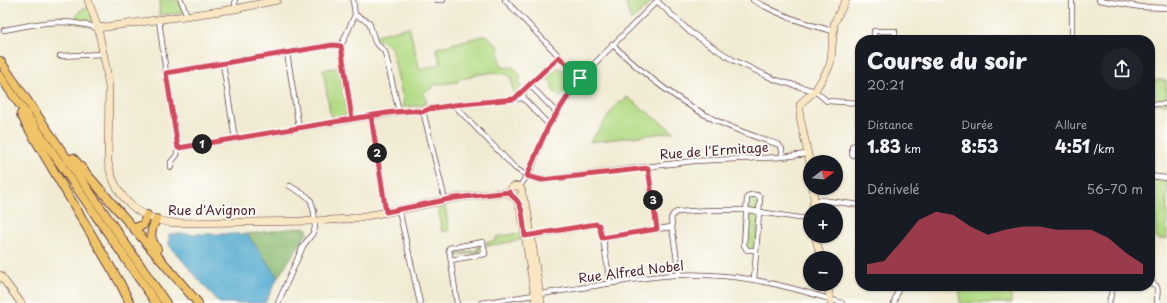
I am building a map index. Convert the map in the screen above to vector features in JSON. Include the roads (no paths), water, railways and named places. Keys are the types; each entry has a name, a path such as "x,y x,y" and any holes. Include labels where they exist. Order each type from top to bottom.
{"highway":[{"path":"0,61 166,303"},
{"path":"0,76 156,303"},
{"path":"12,93 26,124 120,283 130,303"},
{"path":"53,137 66,149 198,303"},
{"path":"134,228 143,225 147,215"},
{"path":"156,219 151,232 152,242 169,269"}],"street":[{"name":"Rue d'Avignon","path":"88,0 98,28 104,54 109,88 108,162 110,174 119,192 127,202 147,215 168,222 315,221"},
{"path":"181,0 187,16"},
{"path":"235,0 235,9"},
{"path":"4,30 56,21 88,24 98,28 235,9 276,0"},
{"path":"352,119 341,46 355,15 353,0"},
{"path":"437,0 443,0"},
{"path":"505,0 580,78"},
{"path":"753,0 781,15 833,31"},
{"path":"807,154 800,117 800,105 816,91 829,67 831,60 833,31 837,17 846,0"},
{"path":"1071,35 1072,0"},
{"path":"1099,0 1141,7 1167,8"},
{"path":"541,303 537,294 528,236 521,210 519,196 522,190 520,186 527,176 556,112 580,78 612,44 658,1 690,32 733,60 776,80 816,91 827,101 855,102"},
{"path":"355,15 370,22 374,42 386,52 399,112"},
{"path":"159,20 178,148 177,155 171,162 171,167"},
{"path":"874,35 874,31 895,31 895,35"},
{"path":"612,44 643,73 670,94 715,120 779,144 782,149 782,157"},
{"path":"166,73 287,54 333,45 341,46"},
{"path":"60,56 104,54"},
{"path":"287,54 299,128"},
{"path":"514,99 559,57"},
{"path":"223,64 235,139"},
{"path":"530,85 556,112"},
{"path":"524,90 524,98 549,125"},
{"path":"178,148 371,116 417,110 422,112 429,109 454,105 524,98"},
{"path":"1155,104 1167,104"},
{"path":"454,105 515,168 527,176"},
{"path":"422,112 445,200"},
{"path":"371,116 386,212"},
{"path":"855,145 852,146 852,154 855,155"},
{"name":"Rue de l'Ermitage","path":"527,176 542,180 648,168 694,161 782,157 807,154"},
{"path":"648,168 657,229"},
{"path":"1155,177 1167,178"},
{"path":"278,303 303,246 313,233 315,221 311,202 308,198 290,186"},
{"path":"510,192 511,188 514,186 520,186"},
{"path":"315,221 348,218 399,210 445,200 510,192"},
{"path":"510,192 512,196 519,196"},
{"path":"754,280 760,199 757,195 748,196 745,248 746,250 756,250"},
{"path":"813,203 814,195"},
{"path":"814,200 855,204"},
{"path":"399,210 420,303"},
{"path":"679,274 671,217 673,213 710,210 747,210 803,218"},
{"path":"528,236 596,224 599,225 601,227 610,283"},
{"path":"602,238 672,226"},
{"path":"451,260 485,254 483,242 449,248 457,303"},
{"name":"Rue Alfred Nobel","path":"480,303 679,274 707,275 754,280 782,286 842,303"},
{"path":"0,276 21,303"},
{"path":"1155,286 1158,289 1157,303"},
{"path":"829,291 831,301"},
{"path":"894,303 898,291"},
{"path":"1109,303 1112,291"},
{"path":"536,303 537,294"}],"water":[{"path":"169,234 247,234 278,277 265,303 219,303 169,245"}]}
